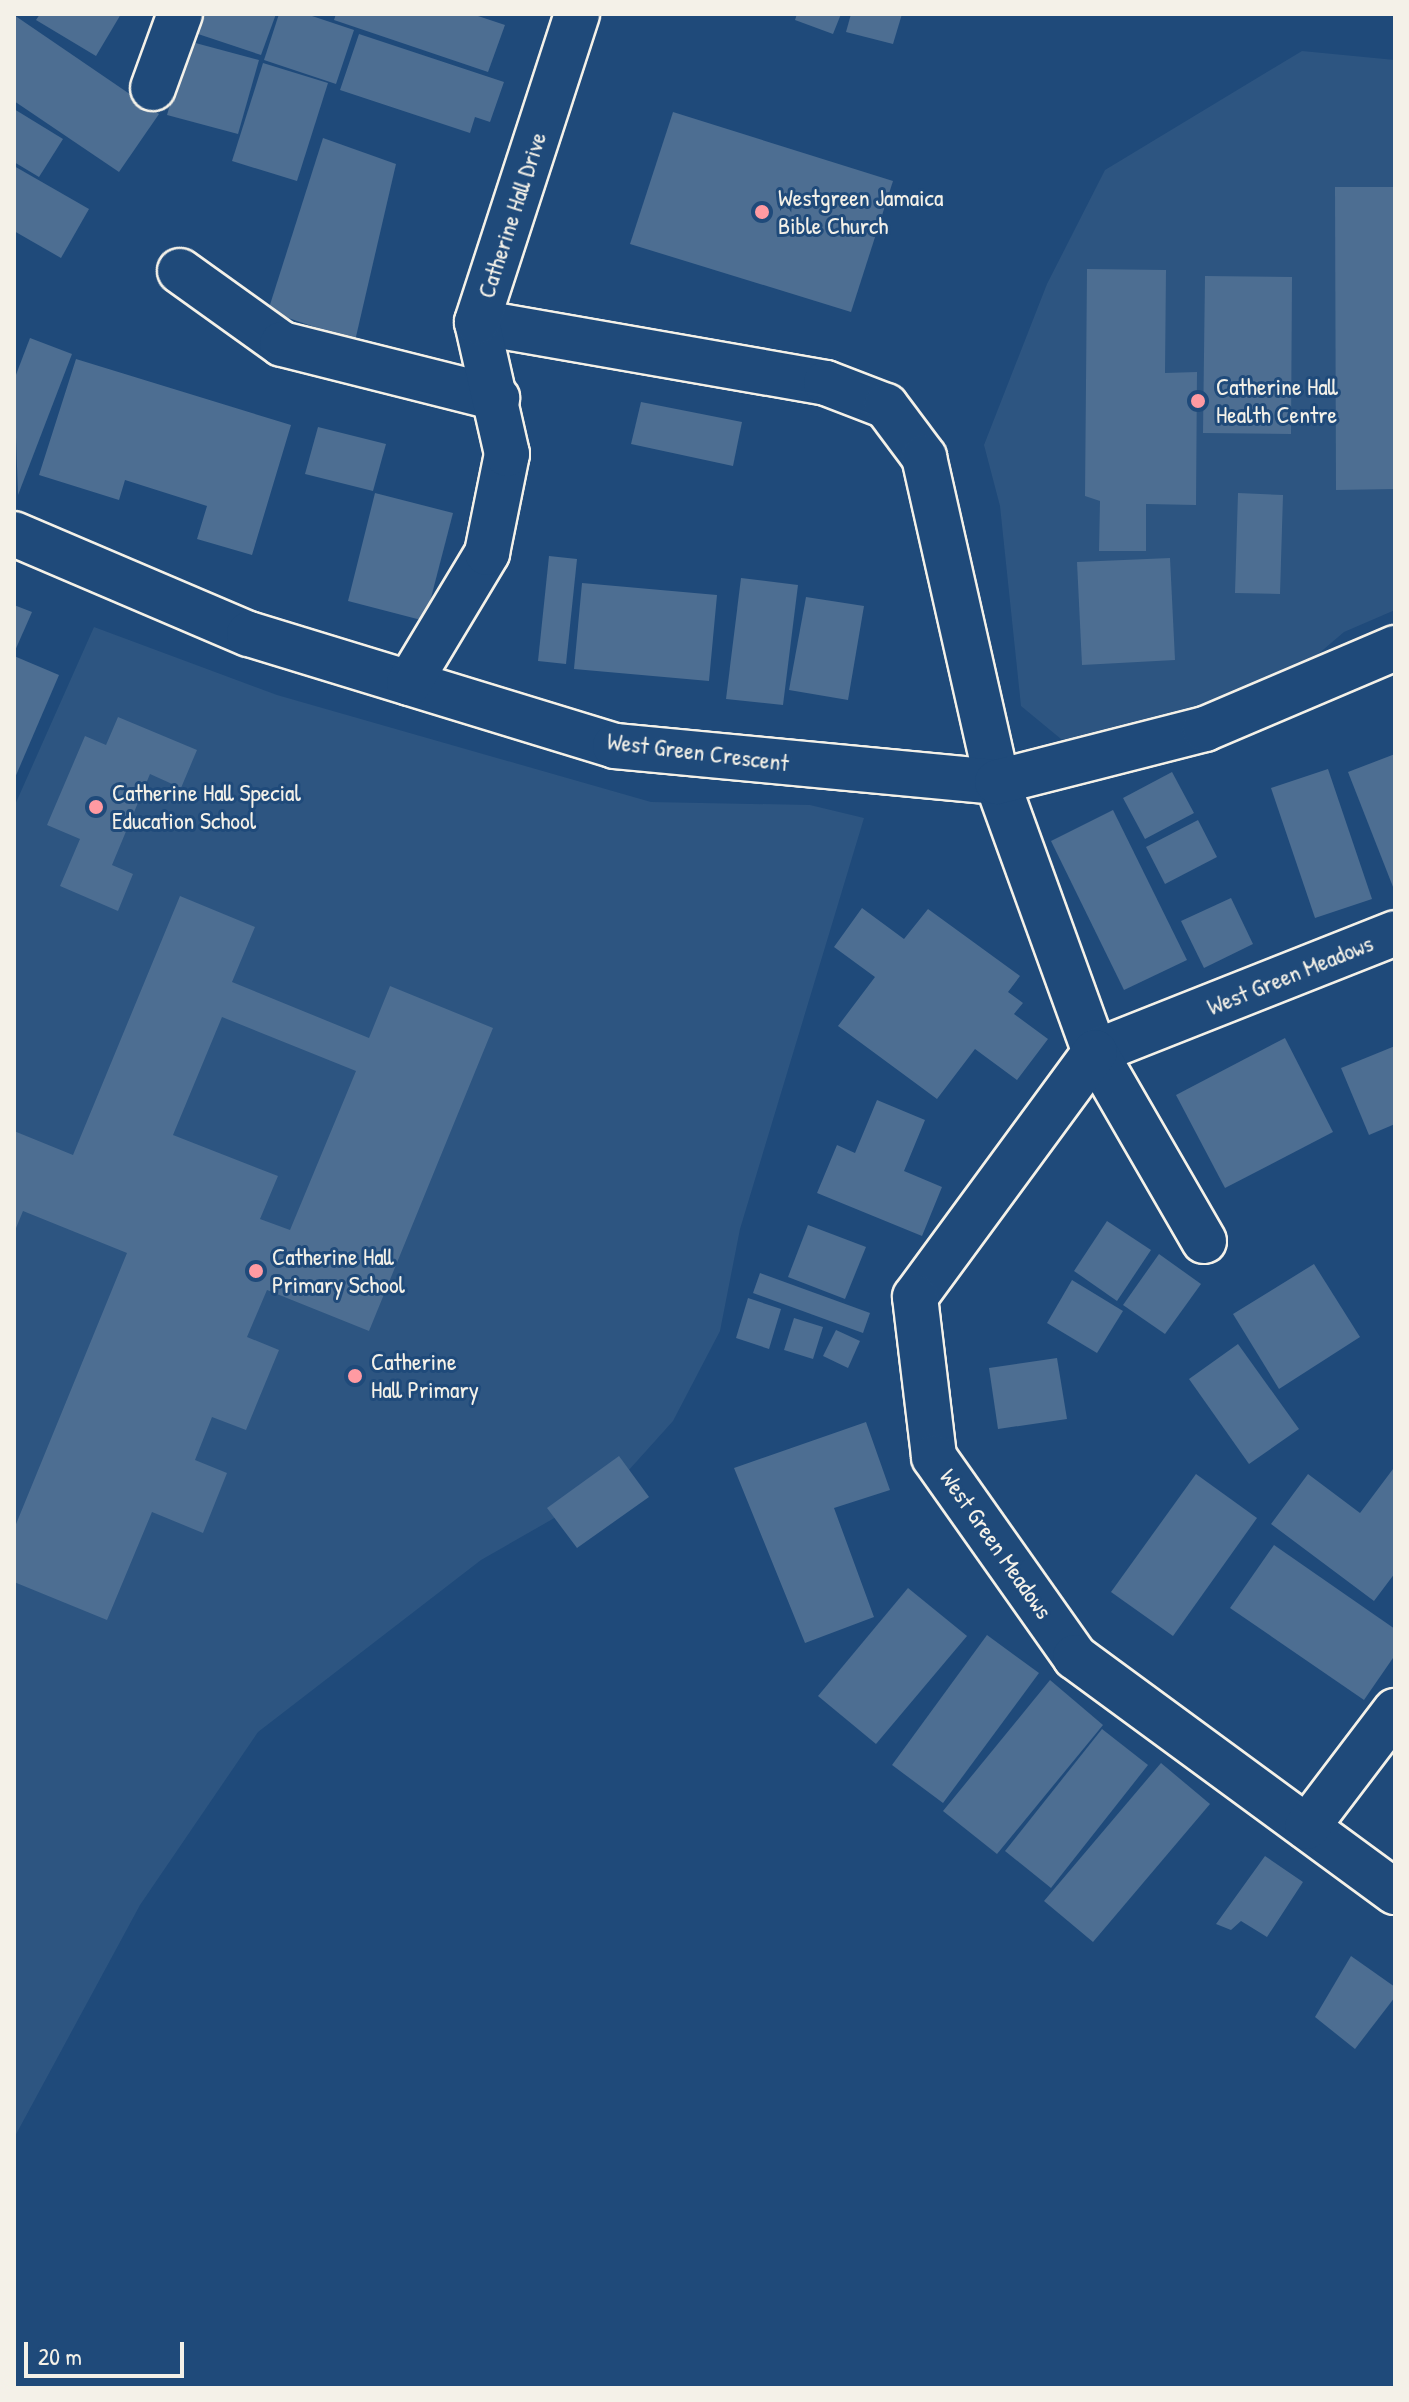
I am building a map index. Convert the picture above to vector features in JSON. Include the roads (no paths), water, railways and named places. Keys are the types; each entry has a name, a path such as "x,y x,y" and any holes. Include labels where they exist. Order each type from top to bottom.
{"street":[{"path":"153,88 180,14"},
{"name":"Catherine Hall Drive","path":"409,683 487,553 507,454 497,398 477,322 577,14"},
{"path":"180,271 282,344 497,398"},
{"path":"477,322 826,383 886,406 924,457 997,782 1095,1052 1204,1241"},
{"name":"West Green Crescent","path":"14,534 249,634 615,746 997,782 1205,729 1395,648"},
{"name":"West Green Meadows","path":"1395,933 1095,1052 915,1297 934,1457 1075,1657 1395,1892"},
{"path":"1307,1827 1395,1711"}],"place":[{"name":"Westgreen Jamaica Bible Church","path":"762,212"},
{"name":"Catherine Hall Health Centre","path":"1198,401"},
{"name":"Catherine Hall Special Education School","path":"96,807"},
{"name":"Catherine Hall Primary School","path":"256,1271"},
{"name":"Catherine Hall Primary","path":"355,1376"}]}
